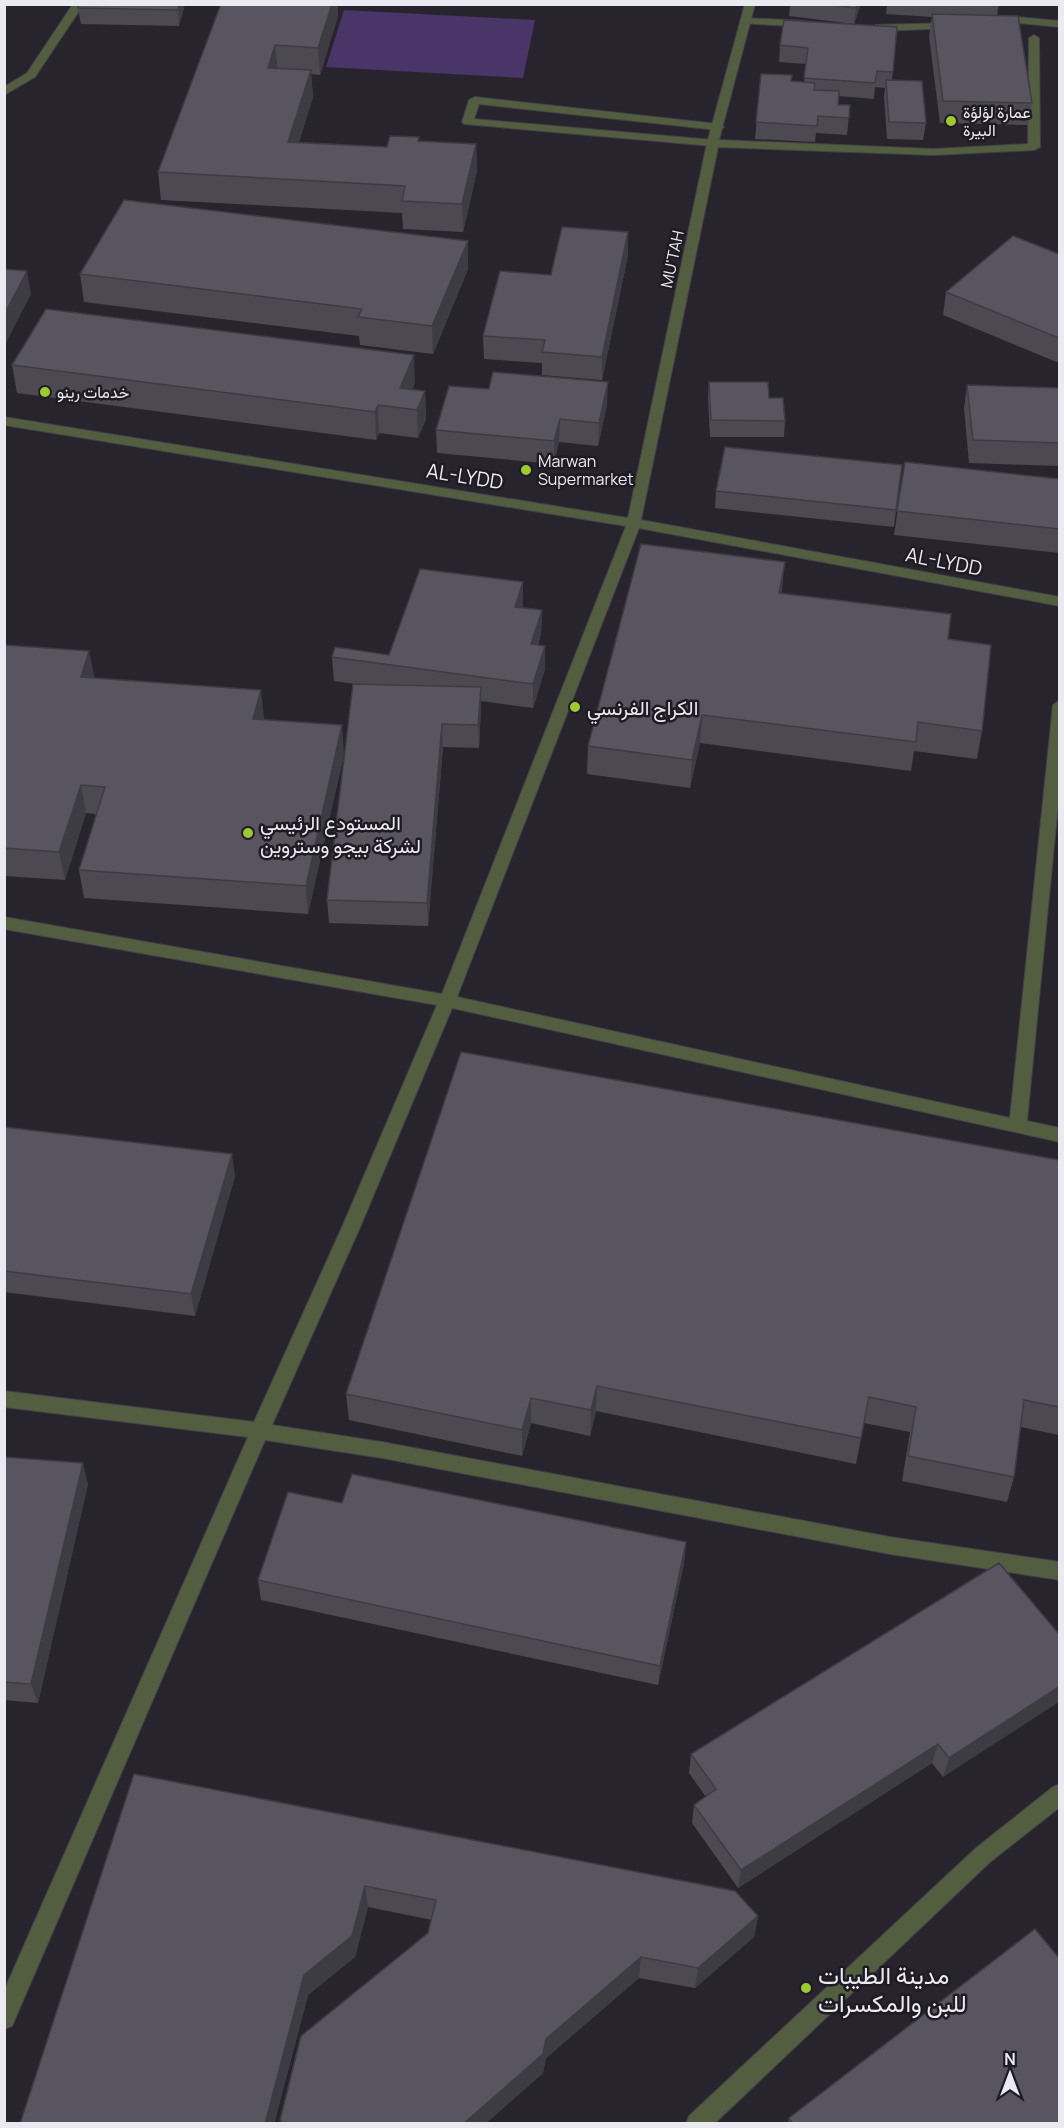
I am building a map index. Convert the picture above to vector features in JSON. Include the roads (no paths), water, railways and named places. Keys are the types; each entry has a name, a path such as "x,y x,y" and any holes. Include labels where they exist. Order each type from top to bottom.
{"street":[{"name":"MU'TAH","path":"4,2018 260,1430 352,1225 447,1001 634,523 713,142 750,4"},
{"path":"4,92 31,75 78,5"},
{"path":"989,24 1011,23 1017,20 1059,24"},
{"path":"745,21 817,25"},
{"path":"864,27 967,25"},
{"path":"717,127 475,100 468,122 713,142 934,152 1034,147 1034,38"},
{"name":"AL-LYDD","path":"4,421 634,523 1059,602"},
{"path":"1018,1125 1059,705"},
{"path":"4,923 447,1001 1059,1135"},
{"path":"4,1399 260,1430 382,1450 945,1556 1059,1570"},
{"path":"697,2124 983,1854 1059,1794"}],"place":[{"name":"عمارة لؤلؤة البيرة","path":"951,121"},
{"name":"خدمات رينو","path":"45,392"},
{"name":"Marwan Supermarket","path":"526,470"},
{"name":"الكراج الفرنسي","path":"575,707"},
{"name":"المستودع الرئيسي لشركة بيجو وستروين","path":"248,833"},
{"name":"مدينة الطيبات للبن والمكسرات","path":"806,1988"}]}
